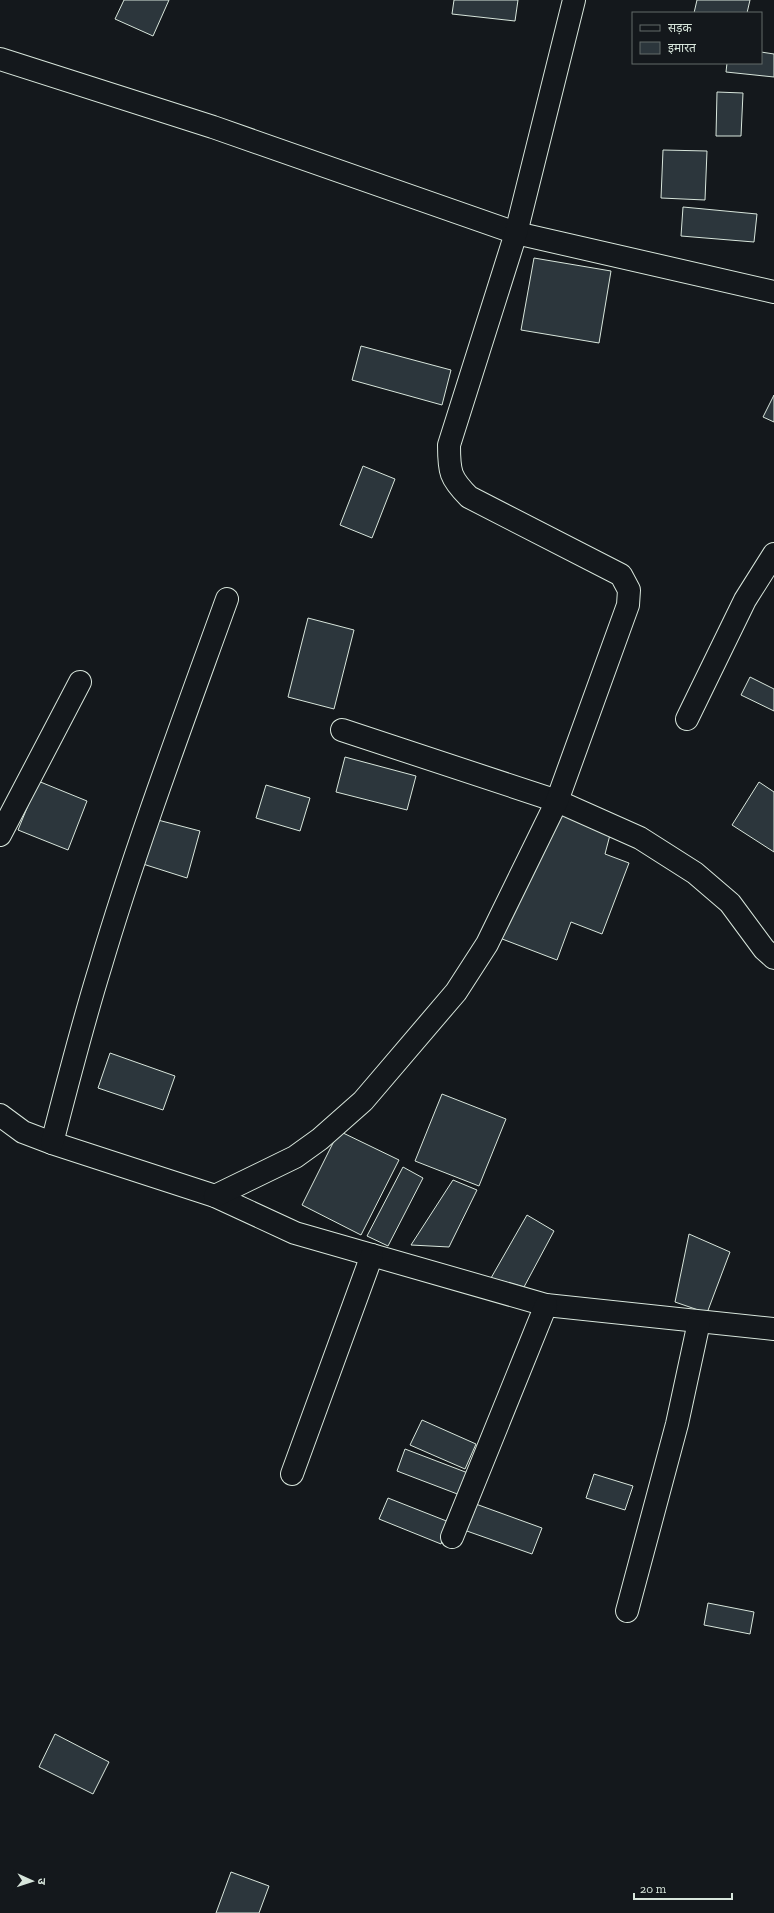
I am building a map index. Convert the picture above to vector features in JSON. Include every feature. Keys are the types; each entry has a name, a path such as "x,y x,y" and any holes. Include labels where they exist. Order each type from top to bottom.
{"street":[{"path":"215,1196 295,1157 320,1139 362,1101 456,992 487,944 557,801 628,605 629,590 621,575 469,497 455,483 449,466 449,445 516,233 574,0"},
{"path":"0,60 213,127 516,233 774,292"},
{"path":"687,719 745,600 774,554"},
{"path":"52,1143 81,1032 100,967 153,806 227,599"},
{"path":"0,835 80,682"},
{"path":"342,730 557,801 640,838 695,873 730,903 764,949 774,958"},
{"path":"0,1116 23,1132 52,1143 215,1196 295,1233 546,1305 774,1329"},
{"path":"292,1474 372,1255"},
{"path":"452,1537 546,1305"},
{"path":"627,1611 677,1424 699,1322"}],"building":[{"path":"124,0 169,0 153,36 115,19"},
{"path":"454,0 518,0 515,21 452,14"},
{"path":"697,0 750,0 747,12 694,12"},
{"path":"762,52 774,54 774,77 726,72 727,64 762,64"},
{"path":"717,92 743,93 741,136 716,136"},
{"path":"663,150 707,151 705,200 661,198"},
{"path":"683,207 757,214 754,242 681,236"},
{"path":"534,258 611,271 599,343 521,330"},
{"path":"361,346 451,370 442,405 352,380"},
{"path":"774,395 774,422 763,417"},
{"path":"363,466 395,479 372,538 340,525"},
{"path":"308,618 354,630 334,709 288,697"},
{"path":"750,677 774,689 774,711 741,695"},
{"path":"345,757 416,776 407,810 336,792"},
{"path":"38,781 87,801 68,850 18,830"},
{"path":"759,782 774,792 774,852 732,825"},
{"path":"266,785 310,798 300,831 256,818"},
{"path":"558,813 611,831 605,854 629,863 602,934 571,922 557,960 497,937"},
{"path":"154,819 200,831 187,878 143,864"},
{"path":"110,1053 175,1076 163,1110 98,1088"},
{"path":"442,1094 506,1119 479,1186 415,1161"},
{"path":"339,1131 399,1160 361,1235 302,1205"},
{"path":"403,1167 423,1178 388,1246 367,1236"},
{"path":"453,1180 477,1190 449,1247 411,1245"},
{"path":"527,1215 554,1231 524,1287 491,1278"},
{"path":"689,1234 730,1252 707,1313 675,1302"},
{"path":"422,1420 476,1444 465,1469 410,1445"},
{"path":"405,1449 468,1473 460,1495 397,1471"},
{"path":"594,1474 633,1486 625,1510 586,1498"},
{"path":"388,1498 449,1522 441,1544 379,1519"},
{"path":"473,1503 542,1528 532,1554 464,1530"},
{"path":"708,1603 754,1612 750,1634 704,1625"},
{"path":"55,1734 109,1762 93,1794 39,1767"},
{"path":"231,1872 269,1886 259,1913 216,1913"}]}
